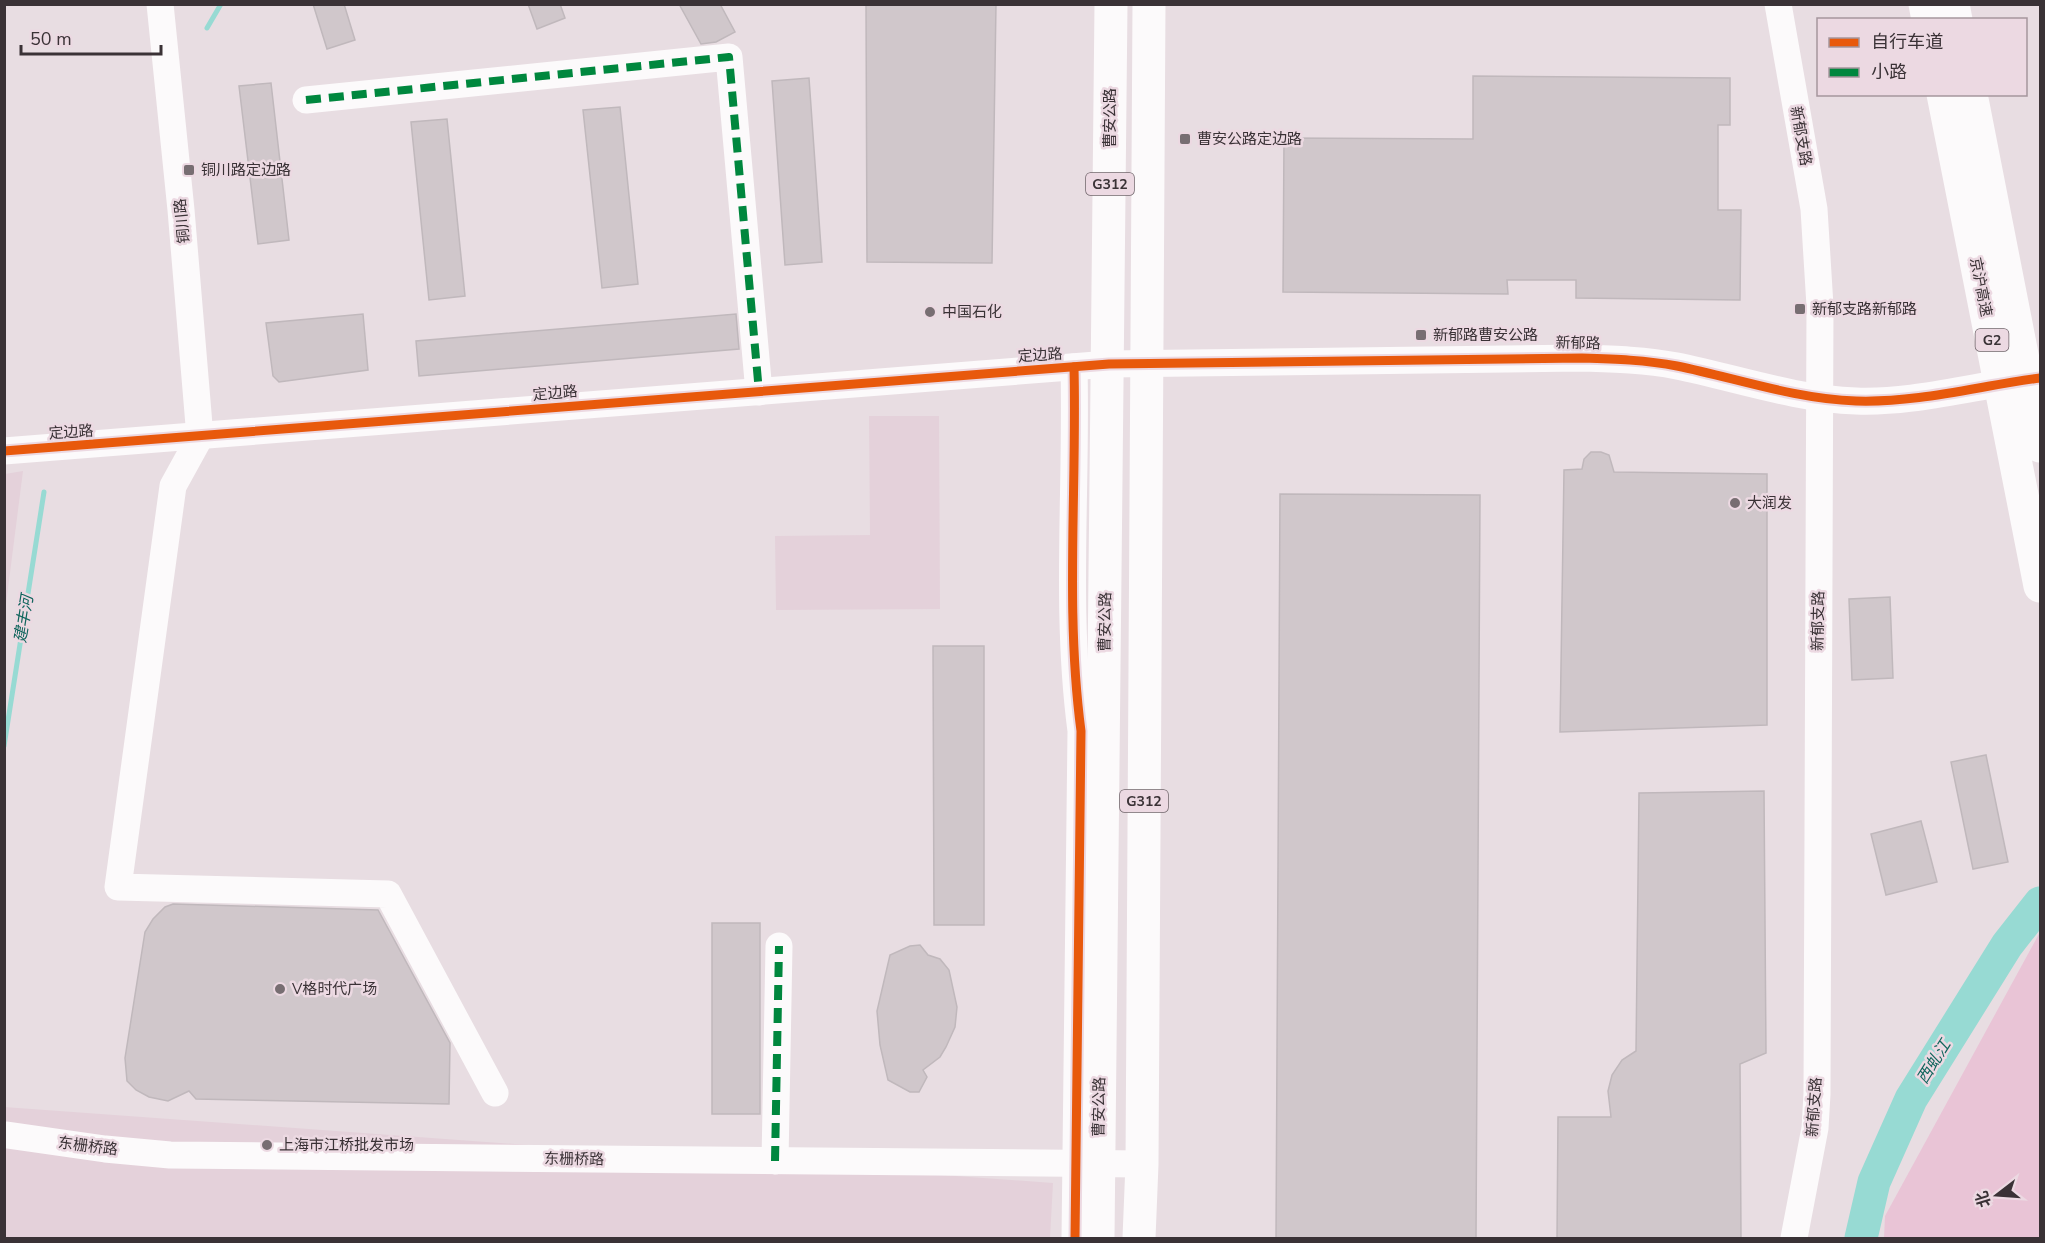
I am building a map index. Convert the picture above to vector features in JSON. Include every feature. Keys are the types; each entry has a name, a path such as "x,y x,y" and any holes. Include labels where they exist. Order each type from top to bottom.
{"highway":[{"name":"曹安公路","path":"1098,1239 1087,1164 1109,364 1111,4"},
{"name":"G312","path":"1139,1239 1142,1164 1149,4"},
{"name":"京沪高速","path":"1943,96 2040,586"},
{"name":"京沪高速","path":"1971,96 2040,446"}],"street":[{"name":"铜川路","path":"160,4 181,210 200,437"},
{"name":"新郁支路","path":"1778,4 1817,237 1819,398 1817,1094 1815,1128 1794,1239"},
{"path":"306,100 729,57 759,392"},
{"name":"新郁路","path":"1109,364 1628,359 1675,366 1819,398 1856,401 1898,400 2040,378"},
{"name":"定边路","path":"4,452 1109,364"},
{"path":"1074,367 1071,608 1073,673 1081,731 1087,1164 1075,1239"},
{"path":"200,437 173,486 118,887 388,894 495,1093"},
{"path":"775,1161 779,946"},
{"name":"东栅桥路","path":"7,1135 105,1149 170,1155 1142,1164"}],"shaded area":[{"path":"869,416 939,416 940,609 776,610 775,536 870,535"},
{"path":"23,471 5,612 5,474"},
{"path":"2040,932 2040,1238 1884,1238 1885,1216"},
{"name":"上海市江桥批发市场","path":"4,1107 1053,1183 1050,1238 5,1238"}],"building":[{"path":"313,4 344,4 355,40 327,49"},
{"path":"528,4 560,4 565,18 537,29"},
{"path":"679,4 720,4 735,32 716,42 701,44"},
{"path":"866,4 996,4 992,263 867,262"},
{"path":"1473,76 1730,78 1730,125 1718,125 1718,210 1741,210 1740,300 1576,298 1576,280 1507,280 1508,294 1283,292 1284,138 1473,139"},
{"path":"809,78 822,262 785,265 772,81"},
{"path":"271,83 289,240 258,244 239,86"},
{"path":"620,107 638,284 602,288 583,110"},
{"path":"447,119 465,296 429,300 411,122"},
{"path":"363,314 368,370 279,382 273,376 266,323"},
{"path":"736,314 739,349 419,376 416,341"},
{"path":"1591,452 1609,455 1614,472 1767,474 1767,725 1560,732 1564,470 1582,469 1584,459"},
{"path":"1280,494 1480,495 1476,1239 1276,1239"},
{"path":"1890,597 1893,678 1852,680 1849,599"},
{"path":"933,646 984,646 984,925 934,925"},
{"path":"1986,755 2008,862 1973,869 1951,762"},
{"path":"1764,791 1766,1053 1740,1064 1741,1239 1557,1239 1558,1117 1611,1117 1608,1091 1612,1075 1622,1060 1636,1051 1639,793"},
{"path":"1921,821 1937,882 1886,895 1871,834"},
{"name":"V格时代广场","path":"173,904 378,910 450,1043 449,1104 196,1099 189,1091 168,1101 149,1097 136,1090 127,1081 125,1058 145,932 153,919 165,907"},
{"path":"712,923 760,923 760,1114 712,1114"},
{"path":"920,945 928,955 940,959 949,970 957,1007 955,1027 946,1047 940,1057 923,1070 927,1077 919,1092 910,1092 888,1080 880,1045 877,1011 890,955 910,946"}],"waterway":[{"name":"建丰河","path":"207,28 221,4"},
{"name":"建丰河","path":"4,746 44,492"},
{"name":"西虬江","path":"1861,1238 1874,1182 1911,1099 2007,945 2040,903"}],"marked path":[{"path":"306,100 729,57 759,392"},
{"path":"775,1161 779,946"}],"cycle path":[{"path":"4,451 1109,364 1618,359 1677,366 1788,392 1856,401 1925,397 2040,378"},
{"path":"1074,367 1073,595 1076,686 1081,731 1075,1238"}],"place":[{"name":"曹安公路定边路","path":"1185,139"},
{"name":"铜川路定边路","path":"189,170"},
{"name":"新郁支路新郁路","path":"1800,309"},
{"name":"中国石化","path":"930,312"},
{"name":"新郁路曹安公路","path":"1421,335"},
{"name":"大润发","path":"1735,503"},
{"name":"V格时代广场","path":"280,989"},
{"name":"上海市江桥批发市场","path":"267,1145"}]}
